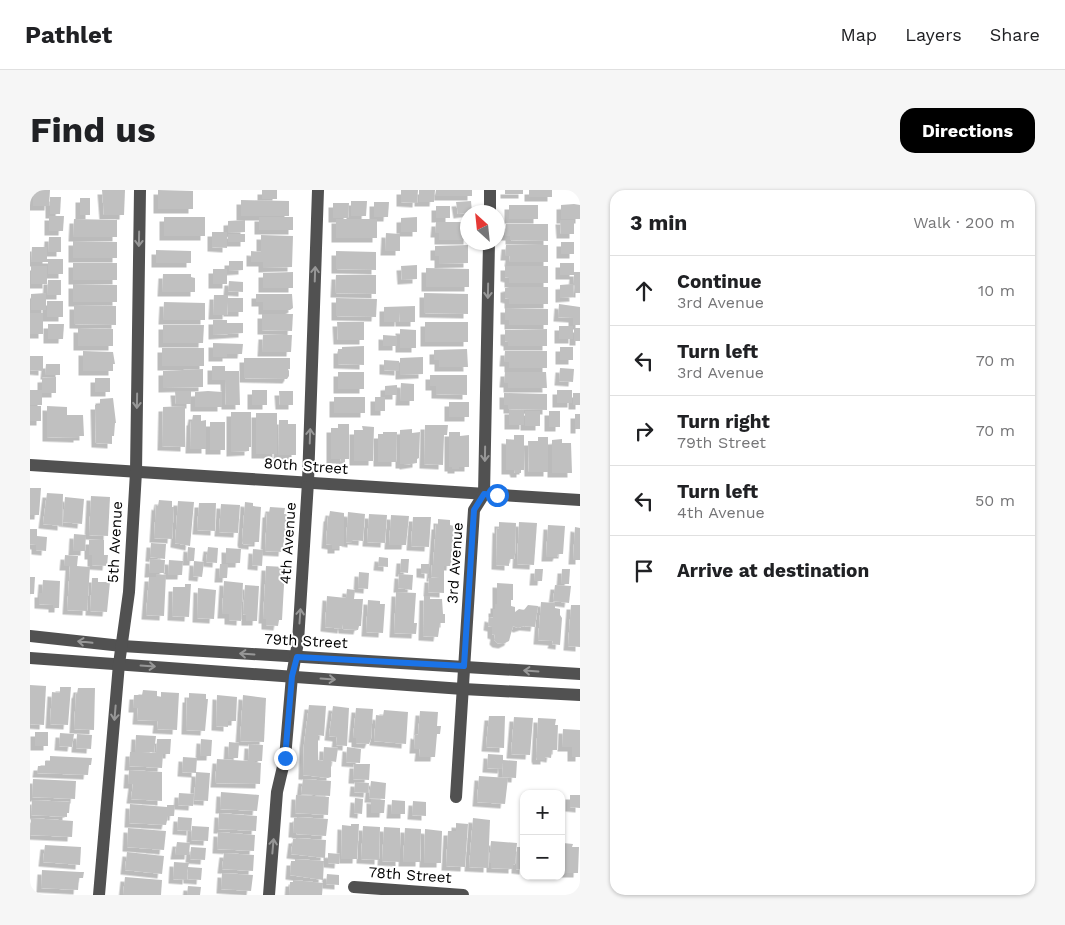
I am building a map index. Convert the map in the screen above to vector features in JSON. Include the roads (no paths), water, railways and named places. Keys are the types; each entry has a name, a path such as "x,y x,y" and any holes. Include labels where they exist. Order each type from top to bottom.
{"street":[{"name":"5th Avenue","path":"99,895 119,664 129,592 136,472 140,190"},
{"name":"4th Avenue","path":"269,895 277,792 285,758 292,676 297,657 308,482 318,190"},
{"path":"490,190 490,205"},
{"name":"3rd Avenue","path":"456,797 474,510 484,494 489,250"},
{"name":"80th Street","path":"30,465 580,500"},
{"name":"79th Street","path":"30,636 122,646 580,674"},
{"path":"30,658 463,689 580,695"},
{"name":"78th Street","path":"354,887 463,895"}]}
